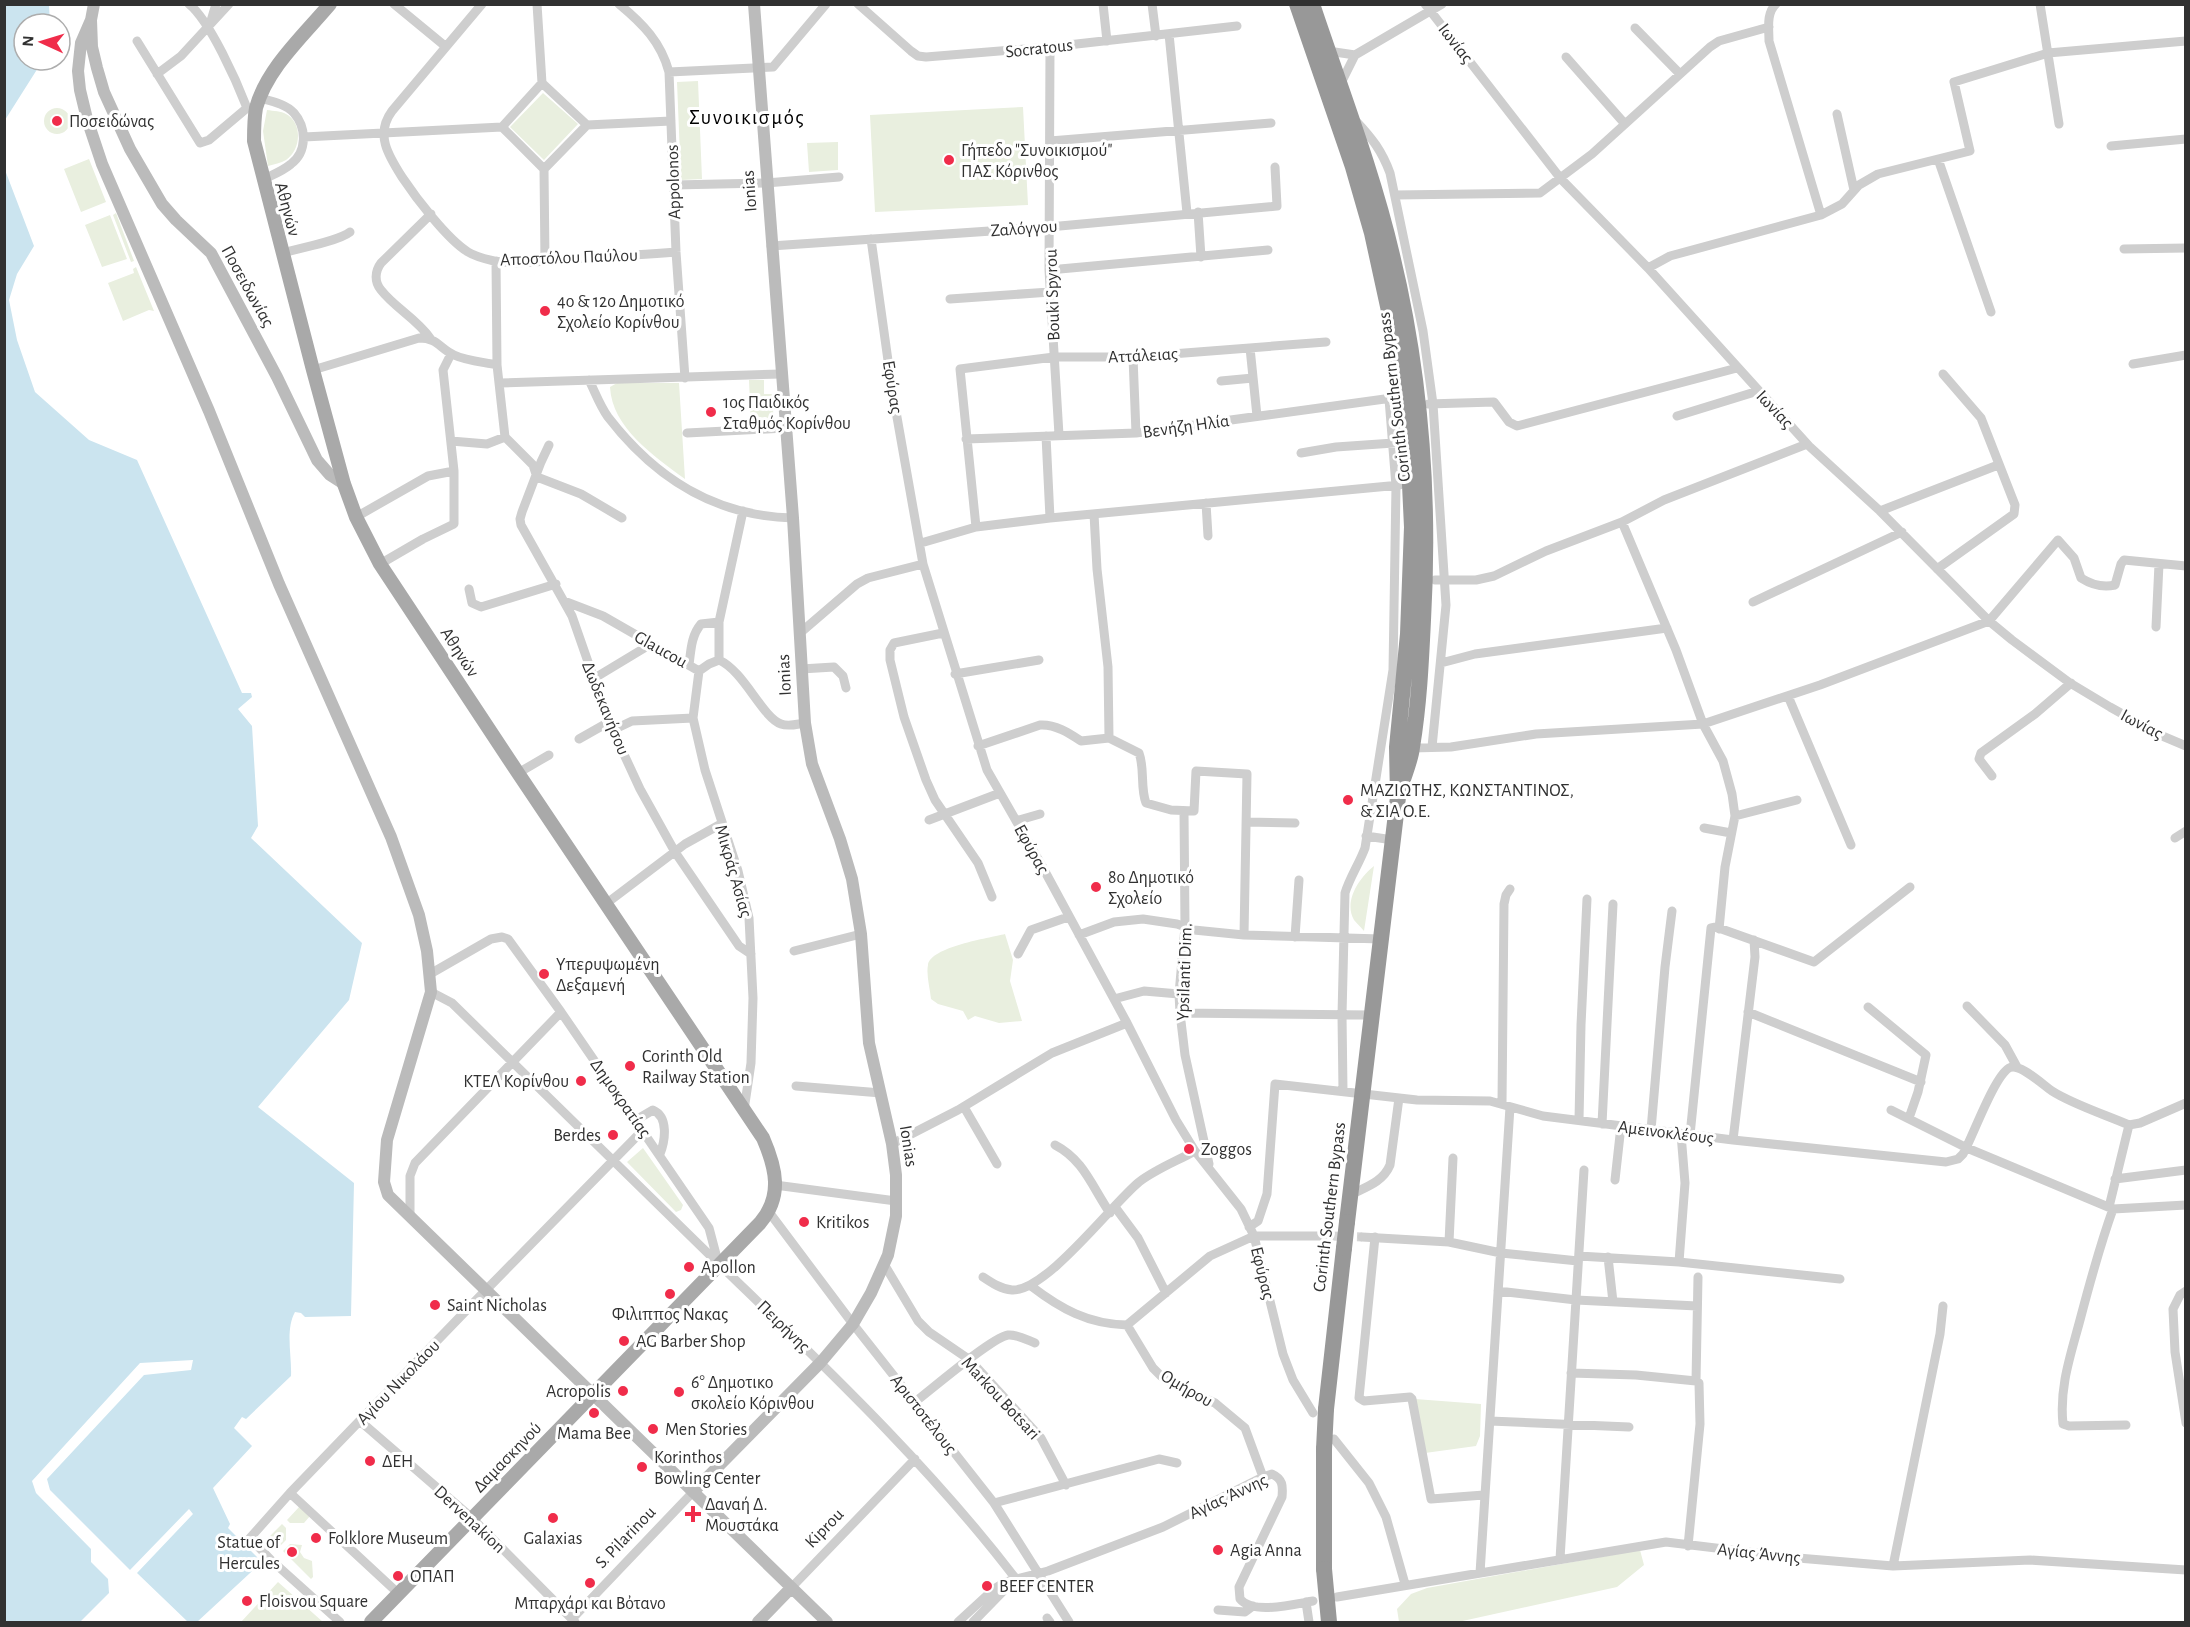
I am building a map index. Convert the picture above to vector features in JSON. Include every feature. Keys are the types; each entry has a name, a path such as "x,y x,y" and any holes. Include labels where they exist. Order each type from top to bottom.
{"highway":[{"name":"Corinth Southern Bypass","path":"1297,4 1350,156 1372,233 1396,343 1396,396 1400,443 1417,482 1425,590 1412,748 1398,797"},
{"name":"Corinth Southern Bypass","path":"1312,4 1380,208 1400,253 1410,341 1426,405 1417,482 1412,567 1398,671 1398,797 1344,1248 1320,1411 1329,1444 1324,1569 1329,1623"}],"main road":[{"name":"Αθηνών","path":"330,4 277,67 254,105 254,141 262,180 344,484 356,517 380,564 764,1138 775,1169 775,1185 769,1212"},
{"path":"719,1264 769,1212"},
{"name":"Δαμασκηνού","path":"371,1623 719,1264"}],"street":[{"name":"Ποσειδωνίας","path":"94,4 91,20 92,47 102,84 130,149 162,204 211,253 277,377 317,460 330,475 344,484"},
{"path":"189,4 198,11 238,85 254,105"},
{"path":"208,29 216,4"},
{"path":"157,74 181,56 229,4"},
{"path":"394,4 445,46"},
{"path":"383,133 392,111 482,4"},
{"path":"537,4 542,83 587,125"},
{"name":"Appolonos","path":"620,4 653,38 664,54 669,72 676,252 685,378"},
{"path":"630,13 638,4"},
{"name":"Ionias","path":"754,4 784,428 793,518 805,723 812,764 840,839 852,879 861,934 869,1044 892,1144 896,1175 893,1237 884,1264 853,1324"},
{"path":"669,72 773,67 826,4"},
{"name":"Socratous","path":"858,4 918,56 937,57 1050,47 1237,26"},
{"path":"1103,4 1107,41"},
{"path":"1152,4 1156,36"},
{"path":"1340,85 1355,56 1428,8 1442,4"},
{"path":"1776,4 1772,8 1769,42 1821,215"},
{"path":"2040,4 2059,124"},
{"name":"Ιωνίας","path":"1428,8 1561,179 1648,268 1807,444 1902,532 1989,621 2072,683 2160,735 2186,746"},
{"path":"91,20 81,43 78,71 87,119 102,164 209,411 279,584 391,837 419,915 431,992 387,1140 384,1182 388,1195 827,1623"},
{"path":"1395,195 1540,193 1561,179 1719,40 1769,27"},
{"path":"1635,28 1680,74"},
{"path":"1169,34 1187,213"},
{"path":"137,41 200,143 209,140 254,105 283,106 294,112 304,137 301,153 293,163 262,180"},
{"path":"1648,268 1670,256 1821,215 1842,204 1867,179 1878,174 1970,151 1954,82 2048,53 2186,41"},
{"name":"Bouki Spyrou","path":"1050,47 1049,270 1059,435"},
{"path":"1328,51 1355,56"},
{"path":"1566,57 1625,124"},
{"path":"304,137 502,127 542,83"},
{"path":"1837,114 1854,190"},
{"path":"1351,116 1375,141 1383,155 1395,195 1400,253"},
{"path":"544,169 587,125 671,121"},
{"path":"1050,141 1271,123"},
{"path":"502,127 544,169 545,261"},
{"name":"Αποστόλου Παύλου","path":"383,133 387,152 393,162 431,214 469,253 496,261 545,261 676,252"},
{"path":"2110,146 2186,139"},
{"path":"1938,159 1991,312"},
{"name":"Ζαλόγγου","path":"771,246 1049,227 1277,206 1275,168"},
{"path":"674,185 766,183 839,177"},
{"path":"1197,212 1201,257"},
{"path":"431,214 381,263 377,269 376,279 380,289 423,328 430,338 451,354 497,365"},
{"path":"281,252 331,240 348,235 350,232"},
{"name":"Εφύρας","path":"871,239 892,389 923,564 955,674 987,770 1127,1023 1176,1120 1195,1151 1241,1209 1251,1232 1283,1354 1293,1380 1320,1411"},
{"path":"2124,249 2186,248"},
{"path":"1049,270 1268,250"},
{"path":"496,261 497,365 505,437 533,465 537,477 581,494 622,518"},
{"path":"950,299 1050,292"},
{"path":"313,370 419,338 430,338"},
{"name":"Αττάλειας","path":"966,439 960,369 1054,357 1133,357 1326,342"},
{"path":"1250,348 1257,416"},
{"path":"380,564 454,524 454,471 443,370 451,354"},
{"path":"2133,364 2186,355"},
{"path":"1133,357 1136,433"},
{"path":"1426,405 1494,402 1509,422 1517,426 1737,368"},
{"path":"500,383 781,374"},
{"path":"1937,569 2014,514 2015,505 1981,418 1943,374"},
{"path":"1221,381 1253,378"},
{"path":"589,380 607,415 652,466 688,490 718,504 776,518 793,518"},
{"path":"1677,416 1758,391"},
{"name":"Βενήζη Ηλία","path":"966,439 1136,433 1396,396"},
{"path":"687,433 784,428"},
{"path":"1046,435 1050,518"},
{"path":"451,441 487,444 505,437"},
{"path":"966,439 976,527"},
{"path":"1301,453 1336,447 1400,443"},
{"path":"1440,580 1476,580 1494,576 1546,551 1622,522 1664,500 1807,444"},
{"name":"Δωδεκανήσου","path":"549,445 520,519 521,525 572,616 611,726 640,789 675,852 739,946 751,954"},
{"path":"1880,511 1998,465"},
{"path":"356,517 428,476 454,471"},
{"path":"921,543 976,527 1417,482"},
{"path":"1343,1092 1342,1015 1346,893 1348,881 1360,863 1398,671 1397,578 1417,482"},
{"path":"1417,482 1446,604 1432,747"},
{"path":"1206,503 1208,536"},
{"path":"743,511 719,622 717,647 719,660 738,675 775,720 788,725 805,723"},
{"path":"1094,514 1097,569 1108,667 1109,738"},
{"path":"1622,522 1667,628 1703,724 1723,761 1736,808 1715,928 1686,1134 1679,1262"},
{"path":"1753,602 1902,532"},
{"path":"1412,748 1451,747 1548,733 1703,724 1788,696 1989,621 2058,540 2074,558 2081,578 2091,584 2106,587 2115,585 2124,560 2186,566"},
{"path":"800,633 857,584 868,578 923,564"},
{"path":"2156,627 2159,564"},
{"path":"469,589 472,603 481,607 556,584"},
{"name":"Glaucou","path":"564,601 603,616 699,671 719,660"},
{"path":"689,665 694,635 698,628 701,624 719,622"},
{"path":"1441,663 1475,654 1667,628"},
{"path":"943,633 894,643 890,650 890,660 918,761 936,800 978,863 992,897"},
{"path":"593,679 651,644"},
{"path":"955,674 1040,660"},
{"path":"801,669 834,667 843,676 846,688"},
{"name":"Μικράς Ασίας","path":"699,671 693,718 705,771 740,881 749,918 753,998 751,1063 744,1110"},
{"path":"1992,776 1979,759 1981,753 2035,714 2072,683"},
{"path":"1788,696 1851,844"},
{"path":"579,738 611,726 632,722 693,718"},
{"path":"978,746 1048,724 1072,734 1081,741 1109,738 1139,753 1142,761 1143,796 1146,803 1185,812 1194,811 1196,771 1247,774 1244,935"},
{"path":"518,773 549,755"},
{"path":"929,820 1000,793"},
{"path":"1735,816 1797,800"},
{"name":"Ypsilanti Dim.","path":"1185,812 1185,927 1179,994 1180,1013 1185,1055 1209,1166"},
{"path":"1016,821 1040,814"},
{"path":"1246,822 1295,823"},
{"path":"607,903 685,844 721,824"},
{"path":"1704,828 1731,833"},
{"path":"2175,838 2186,831"},
{"path":"1366,836 1393,840"},
{"path":"1295,937 1299,880"},
{"path":"1715,928 1814,962 1910,888"},
{"path":"1480,1573 1501,1253 1506,1106 1504,904 1510,889"},
{"path":"1579,1120 1587,899"},
{"path":"1602,1124 1613,904"},
{"path":"1651,1130 1672,911"},
{"path":"1018,954 1031,930 1068,917"},
{"path":"1079,935 1127,920 1143,919 1206,932 1381,939"},
{"path":"794,951 861,934"},
{"name":"Δημοκρατίας","path":"430,974 491,939 502,937 508,939 660,1154 709,1228 719,1264"},
{"path":"1733,1140 1755,957 1754,940"},
{"path":"1114,999 1144,991 1179,994"},
{"name":"Πειρήνης","path":"431,992 452,1003 821,1362 915,1459 961,1510 1016,1578"},
{"path":"1967,1006 2005,1045 2017,1067 2054,1093 2129,1125 2140,1123 2186,1103"},
{"path":"1868,1007 1926,1055 1921,1082 1909,1118"},
{"path":"410,1217 410,1176 415,1163 561,1012"},
{"path":"1748,1012 1921,1082"},
{"path":"1180,1013 1371,1016"},
{"path":"892,1144 964,1107 1052,1053 1127,1023"},
{"path":"1967,1148 1994,1089 2006,1070 2012,1066 2017,1067"},
{"name":"Αμεινοκλέους","path":"1251,1232 1258,1221 1267,1194 1275,1084 1399,1098 1441,1101 1478,1100 1543,1116 1602,1124 1946,1162 1958,1159 1967,1148"},
{"path":"796,1086 881,1093"},
{"path":"1350,1195 1380,1180 1387,1173 1399,1098"},
{"path":"964,1107 997,1164"},
{"path":"636,1120 652,1110 661,1117 664,1142 660,1154"},
{"path":"1892,1110 1967,1148 2111,1208 2186,1206"},
{"path":"2126,1425 2069,1426 2063,1424 2061,1408 2063,1384 2111,1208 2115,1179 2129,1125"},
{"path":"1615,1180 1621,1126"},
{"name":"Αγίου Νικολάου","path":"340,1623 250,1538 290,1493 643,1130"},
{"path":"1055,1145 1082,1166 1094,1190 1138,1238 1166,1293"},
{"path":"983,1277 996,1286 1012,1290 1030,1286 1079,1245 1140,1182 1195,1151"},
{"path":"1449,1242 1453,1158"},
{"path":"1560,1560 1584,1170"},
{"path":"2115,1179 2186,1170"},
{"path":"775,1185 896,1201"},
{"name":"Αριστοτέλους","path":"769,1212 853,1324 994,1503 1069,1623"},
{"path":"1030,1286 1050,1300 1088,1320 1111,1325 1126,1325 1210,1256 1251,1232 1330,1236"},
{"path":"1362,1237 1449,1242 1501,1253 1679,1262 1840,1279"},
{"path":"1375,1237 1359,1398 1364,1401 1410,1397 1412,1399 1431,1499 1484,1495"},
{"path":"1608,1257 1612,1302"},
{"name":"Markou Botsari","path":"884,1264 918,1321 929,1332 970,1360 1041,1438 1066,1485"},
{"path":"1696,1381 1698,1276"},
{"path":"1498,1291 1576,1300 1697,1306"},
{"path":"2186,1291 2180,1295 2173,1309 2175,1352 2186,1424"},
{"path":"1893,1566 1940,1334 1943,1306"},
{"name":"S. Pilarinou","path":"574,1621 693,1492 821,1362 853,1324"},
{"name":"Ομήρου","path":"1126,1325 1161,1377 1176,1386 1200,1395 1221,1408 1245,1428 1263,1477"},
{"path":"915,1402 1006,1335 1014,1335 1035,1342"},
{"path":"1571,1373 1636,1375 1700,1383 1700,1425 1688,1546"},
{"name":"Dervenakion","path":"360,1421 472,1518 574,1621"},
{"path":"1490,1421 1629,1427"},
{"path":"1329,1444 1369,1483 1386,1517 1405,1584"},
{"name":"Kiprou","path":"759,1623 915,1459"},
{"path":"994,1503 1159,1459 1177,1463"},
{"name":"Αγίας Άννης","path":"958,1623 994,1589 1005,1582 1037,1574 1163,1527 1272,1474 1277,1476 1283,1486 1282,1497 1239,1587 1240,1599 1244,1604 1253,1606"},
{"path":"290,1493 399,1594"},
{"name":"Αγίας Άννης","path":"1337,1597 1666,1542 1893,1566 2030,1560 2186,1570"},
{"path":"973,1623 1016,1578"},
{"path":"1218,1610 1245,1612 1253,1606 1270,1608 1309,1602 1309,1623"}],"green space":[{"path":"698,81 702,179 681,180 677,82"},
{"path":"543,93 578,124 544,160 510,127"},
{"name":"Γήπεδο \"Συνοικισμού\" ΠΑΣ Κόρινθος","path":"1023,107 1028,205 875,212 870,115"},
{"path":"57,108 66,112 70,121 66,130 57,134 48,130 44,121 48,112"},
{"path":"267,110 282,112 291,118 298,137 291,156 268,166 263,131"},
{"path":"838,142 838,170 809,172 807,143"},
{"path":"89,159 106,202 81,212 64,169"},
{"path":"116,213 134,261 131,262 113,215"},
{"path":"110,215 127,259 102,267 85,225"},
{"path":"136,267 154,311 149,310 123,321 108,283 134,273 133,269"},
{"path":"749,380 764,380 764,394 772,394 774,425 751,426"},
{"path":"617,383 679,383 685,479 648,451 626,428 618,415 610,387"},
{"path":"1374,866 1364,931 1351,913 1352,897 1363,876"},
{"path":"1005,934 1013,960 1010,981 1022,1021 999,1023 975,1016 968,1020 963,1011 938,1004 931,999 927,973 931,959 949,948"},
{"path":"643,1148 683,1205 681,1210 676,1212 627,1162"},
{"path":"1415,1399 1481,1404 1480,1436 1476,1446 1425,1453"},
{"path":"300,1506 310,1516 304,1523 290,1523 287,1520"},
{"path":"282,1524 286,1528 286,1540 279,1547 269,1537"},
{"path":"290,1544 302,1545 300,1552 304,1558 312,1561 313,1577 311,1579 283,1551"},
{"path":"1640,1550 1644,1565 1617,1587 1458,1622 1399,1622 1397,1609 1411,1594 1427,1588"},
{"path":"278,1582 323,1622 241,1622"}],"water":[{"path":"5,4 49,5 49,12 12,12 12,72 35,72 5,120"},
{"path":"5,170 34,246 17,274 9,300 17,340 35,392 89,440 137,460 242,693 251,693 252,697 238,709 252,726 258,826 251,838 362,943 349,1000 258,1107 354,1183 351,1316 305,1317 295,1312 290,1327 291,1376 246,1419 242,1417 234,1428 252,1446 213,1488 230,1524 228,1528 262,1562 197,1622 188,1622 137,1573 193,1514 189,1509 130,1570 50,1490 47,1479 144,1375 191,1370 193,1360 140,1363 32,1481 36,1493 91,1549 91,1562 108,1579 109,1593 80,1622 5,1622"}],"tunnel":[{"path":"1330,1236 1362,1237"}],"place":[{"name":"Ποσειδώνας","path":"57,121"},
{"name":"Γήπεδο \"Συνοικισμού\" ΠΑΣ Κόρινθος","path":"949,160"},
{"name":"4ο & 12ο Δημοτικό Σχολείο Κορίνθου","path":"545,311"},
{"name":"1ος Παιδικός Σταθμός Κορίνθου","path":"711,412"},
{"name":"ΜΑΖΙΩΤΗΣ, ΚΩΝΣΤΑΝΤΙΝΟΣ, & ΣΙΑ Ο.Ε.","path":"1348,800"},
{"name":"8ο Δημοτικό Σχολείο","path":"1096,887"},
{"name":"Υπερυψωμένη Δεξαμενή","path":"544,974"},
{"name":"Corinth Old Railway Station","path":"630,1066"},
{"name":"ΚΤΕΛ Κορίνθου","path":"581,1081"},
{"name":"Berdes","path":"613,1135"},
{"name":"Zoggos","path":"1189,1149"},
{"name":"Kritikos","path":"804,1222"},
{"name":"Apollon","path":"689,1267"},
{"name":"Φιλιππος Νακας","path":"670,1294"},
{"name":"Saint Nicholas","path":"435,1305"},
{"name":"AG Barber Shop","path":"624,1341"},
{"name":"Acropolis","path":"623,1391"},
{"name":"6° Δημοτικο σκολείο Κόρινθου","path":"679,1392"},
{"name":"Mama Bee","path":"594,1413"},
{"name":"Men Stories","path":"653,1429"},
{"name":"ΔΕΗ","path":"370,1461"},
{"name":"Korinthos Bowling Center","path":"642,1467"},
{"name":"Δαναή Δ. Μουστάκα","path":"693,1514"},
{"name":"Galaxias","path":"553,1518"},
{"name":"Folklore Museum","path":"316,1538"},
{"name":"Agia Anna","path":"1218,1550"},
{"name":"Statue of Hercules","path":"292,1552"},
{"name":"ΟΠΑΠ","path":"398,1576"},
{"name":"Μπαρχάρι και Βὀτανο","path":"590,1583"},
{"name":"BEEF CENTER","path":"987,1586"},
{"name":"Floisvou Square","path":"247,1601"}],"district":[{"name":"Συνοικισμός","path":"747,117"}]}
